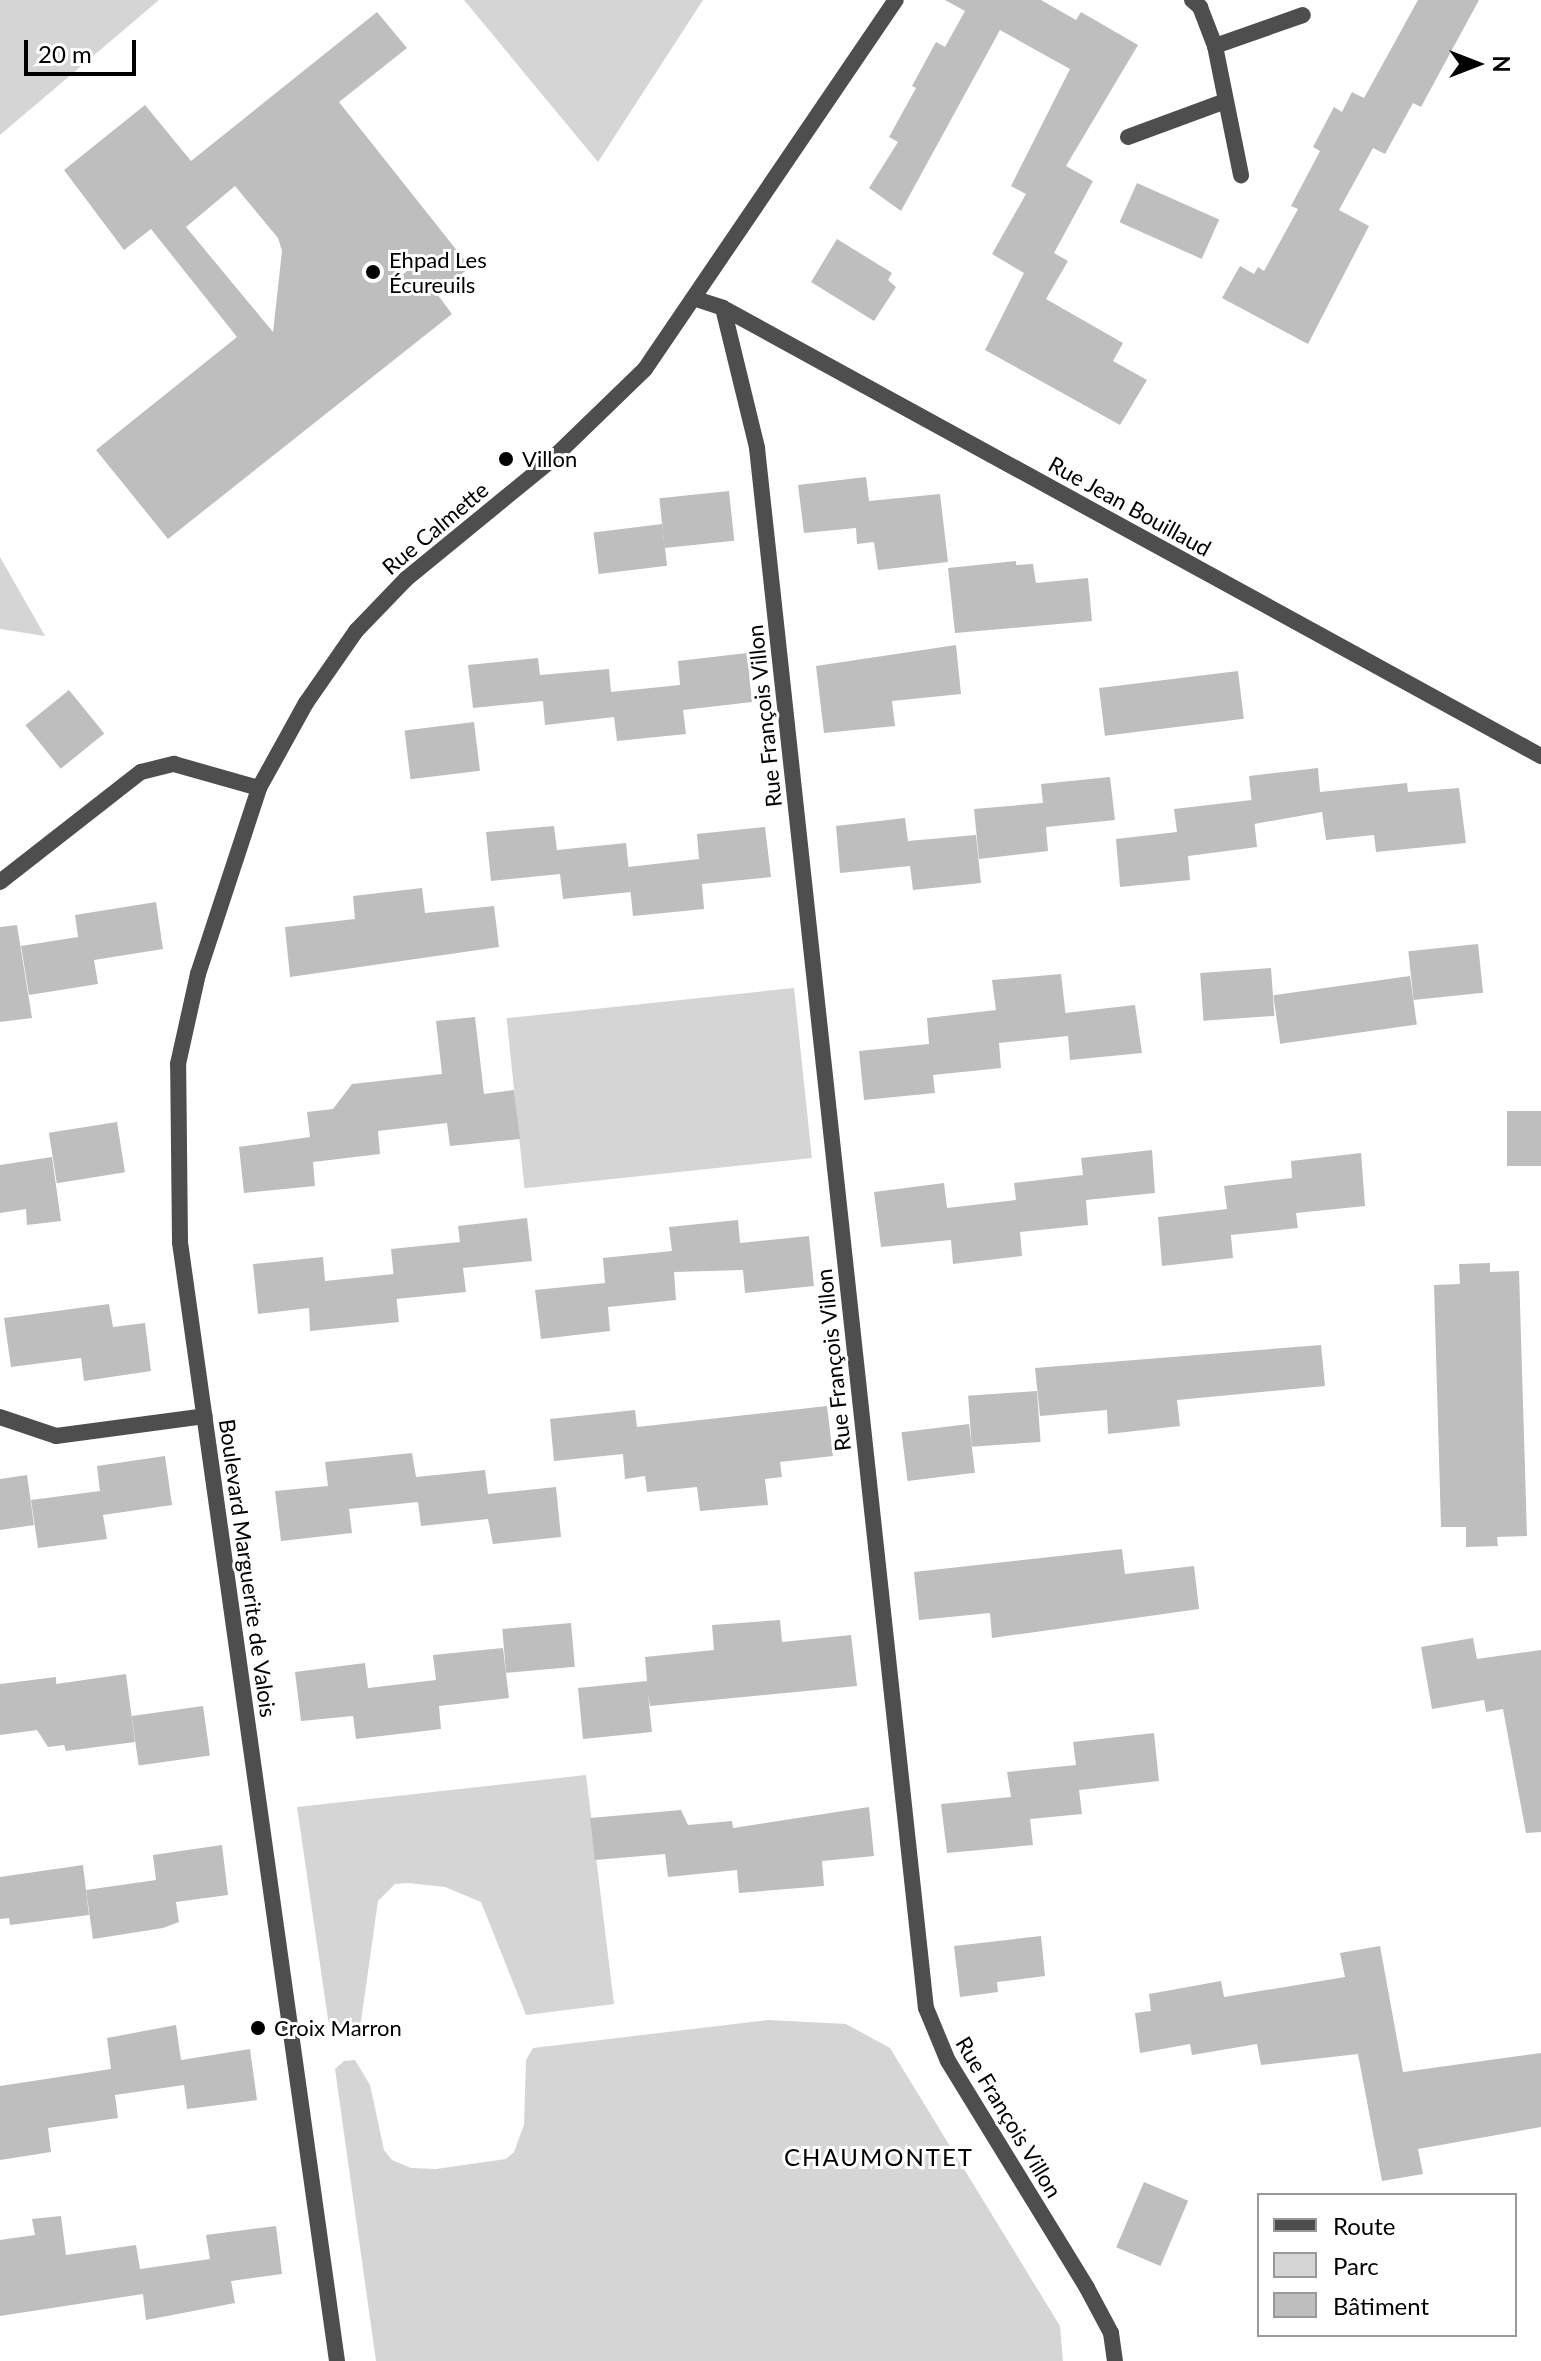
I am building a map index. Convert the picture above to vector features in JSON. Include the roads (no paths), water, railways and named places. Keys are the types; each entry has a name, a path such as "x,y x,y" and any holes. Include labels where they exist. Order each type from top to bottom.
{"street":[{"name":"Rue Calmette","path":"259,788 306,703 356,631 406,579 550,461 637,377 696,299 896,0"},
{"path":"1192,0 1200,7 1215,46 1241,175"},
{"path":"1215,46 1303,15"},
{"path":"1128,137 1226,101"},
{"name":"Rue Jean Bouillaud","path":"696,299 723,308 1541,756"},
{"name":"Rue François Villon","path":"723,308 757,448 926,2008 948,2061 1087,2288 1119,2360"},
{"path":"0,882 141,772 174,764 259,788"},
{"name":"Boulevard Marguerite de Valois","path":"259,788 198,974 178,1064 180,1242 337,2361"},
{"path":"0,1417 56,1436 205,1416"}],"place":[{"name":"Ehpad Les Écureuils","path":"373,272"},
{"name":"Villon","path":"506,459"},
{"name":"Croix Marron","path":"258,2028"}],"district":[{"name":"CHAUMONTET","path":"879,2157"}]}
